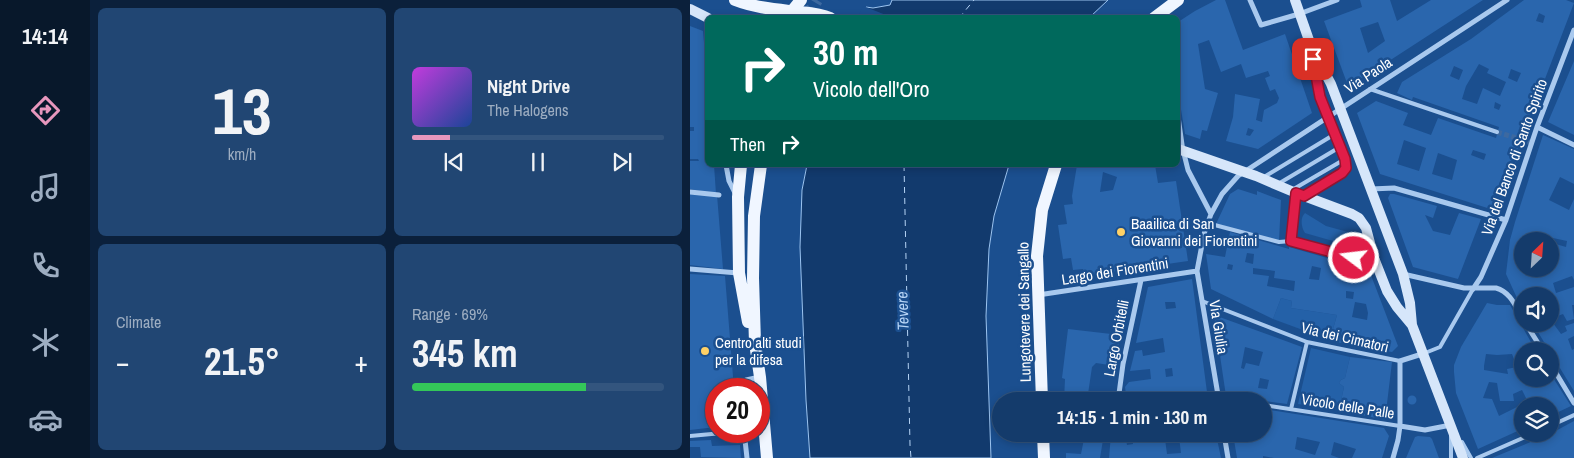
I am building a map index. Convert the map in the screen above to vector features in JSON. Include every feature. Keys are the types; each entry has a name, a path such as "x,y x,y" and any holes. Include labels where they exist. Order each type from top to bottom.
{"main road":[{"path":"789,14 801,0"},
{"path":"1158,15 1178,0"},
{"path":"741,2 789,14 812,12 822,15"},
{"path":"741,2 752,15"},
{"path":"741,167 738,198 738,273 755,343"},
{"path":"761,167 753,226 755,343 767,458"},
{"name":"Lungotevere dei Sangallo","path":"1042,392 1036,256 1040,217 1055,167"},
{"path":"1043,442 1044,458"}],"street":[{"path":"1250,0 1261,25 1337,0"},
{"path":"1295,0 1311,46 1329,79 1403,274 1410,303 1412,325 1463,458"},
{"name":"Via Paola","path":"1211,214 1227,186 1244,172 1507,0"},
{"path":"690,8 705,16"},
{"name":"Via del Banco di Santo Spirito","path":"1473,289 1481,277 1506,220 1537,128 1574,30"},
{"path":"1311,46 1318,89 1328,117"},
{"path":"1537,128 1574,145"},
{"path":"1180,150 1244,172 1355,215 1362,221 1368,232 1374,258 1387,291 1412,325"},
{"path":"1180,150 1188,170 1211,214"},
{"path":"726,167 729,181 738,198"},
{"path":"1371,189 1394,188 1506,220"},
{"path":"690,192 719,195"},
{"name":"Via Giulia","path":"1211,214 1207,223 1197,271 1217,392"},
{"path":"690,269 738,273"},
{"name":"Largo dei Fiorentini","path":"1037,295 1197,271"},
{"path":"1403,274 1473,289 1496,288 1505,291 1514,304"},
{"name":"Largo Orbitelli","path":"1119,392 1122,364 1141,280"},
{"path":"1393,458 1400,426 1400,361 1422,354"},
{"path":"755,378 760,377"},
{"path":"1559,378 1574,403"},
{"path":"1400,426 1425,430 1451,425"},
{"path":"1225,442 1228,458"},
{"path":"745,443 746,458"}],"lane":[{"path":"1370,89 1497,132"},
{"path":"1297,193 1342,173 1346,168 1345,159 1328,117"},
{"path":"1262,179 1335,134"},
{"path":"1276,185 1340,147"},
{"path":"1291,241 1297,193 1345,159"},
{"path":"1207,223 1279,242 1291,241 1354,258"},
{"path":"1422,354 1440,347 1473,289"},
{"name":"Via dei Cimatori","path":"1202,301 1308,342 1400,361"},
{"name":"Vicolo delle Palle","path":"1291,408 1308,342"},
{"name":"Vicolo delle Palle","path":"1272,406 1400,426"},
{"path":"1559,422 1574,415"},
{"path":"1451,425 1450,450 1452,458"},
{"path":"1451,425 1471,458"},
{"path":"690,436 705,435"},
{"path":"1477,458 1514,442"}],"shaded area":[{"path":"1305,213 1326,226 1348,232 1351,239 1350,243 1347,245 1305,233 1302,217"},
{"path":"1281,298 1292,301 1291,308 1337,315 1330,340 1273,319"},
{"path":"1311,348 1350,357 1345,378 1339,383 1344,387 1339,410 1298,404"}],"water":[{"path":"892,0 1108,0 1092,15 862,15 866,7 873,8 890,5"},
{"name":"Tevere","path":"807,167 1008,167 994,216 989,249 986,316 991,458 810,458 800,247 802,190"}],"pier":[{"path":"863,6 886,15 858,15"}],"building":[{"path":"1216,0 1225,0 1243,50 1285,34 1312,113 1258,149 1226,141 1233,117 1235,94 1260,99 1256,120 1262,122 1264,110 1277,103 1279,98 1275,89 1270,91 1265,78 1270,76 1268,71 1246,78 1241,64 1221,72 1209,40 1198,44 1205,89 1218,93 1207,131 1202,130 1200,139 1185,134 1180,103 1180,21","holes":["1248,128 1254,130 1250,136 1246,135"]},
{"path":"1360,0 1390,0 1397,21 1431,0 1483,0 1352,85 1347,83 1324,21 1362,7","holes":["1378,22 1385,41 1368,53 1360,28"]},
{"path":"1524,0 1566,0 1574,3 1535,105 1500,212 1380,174 1357,113 1376,101 1408,113 1403,125 1431,135 1438,118 1496,138 1499,127 1413,97 1412,100 1397,93 1402,82 1471,39","holes":["1539,13 1545,16 1543,23 1536,21","1479,64 1489,69 1487,73 1506,82 1500,96 1483,88 1477,104 1462,99 1466,86","1454,66 1463,70 1459,80 1450,76","1511,69 1521,73 1517,82 1508,78","1495,102 1501,105 1499,110 1494,108","1404,140 1426,148 1419,171 1397,164","1473,150 1486,154 1484,160 1471,155","1438,153 1457,160 1452,180 1432,174"]},
{"path":"690,26 703,31 705,55 705,167 714,167 716,194 690,189 690,161 699,161 698,159 690,159 690,131 694,131 694,127 690,127"},
{"path":"1574,61 1574,135 1548,122"},
{"path":"1543,135 1574,149 1574,184 1560,177 1549,200 1569,210 1574,199 1574,280 1572,276 1553,283 1554,287 1514,287 1514,292 1506,274 1510,240"},
{"name":"Baailica di San Giovanni dei Fiorentini","path":"1077,167 1155,167 1158,183 1176,181 1188,261 1084,276 1083,269 1073,270 1071,258 1063,259 1058,225 1067,224 1064,205 1073,204 1072,196","holes":["1103,172 1117,177 1113,190 1100,192"]},
{"path":"1238,189 1257,195 1257,191 1281,200 1279,241 1216,224 1230,194"},
{"path":"690,193 717,195 723,269 690,265"},
{"path":"1390,194 1437,206 1433,218 1425,215 1433,231 1450,235 1459,213 1481,219 1458,279 1413,267 1388,198"},
{"path":"1230,232 1369,270 1398,346 1392,352 1330,340 1337,315 1291,308 1292,301 1281,298 1273,319 1211,289 1206,254 1225,257","holes":["1247,253 1254,254 1253,264 1245,262","1228,264 1233,265 1232,270 1227,269","1312,266 1321,268 1319,280 1309,279","1253,268 1275,271 1274,278 1295,281 1294,291 1267,286 1269,276 1253,274","1346,291 1354,292 1353,299 1346,298","1355,302 1366,304 1367,320 1352,317"]},
{"path":"690,274 725,276 733,378 705,378 705,428 690,430"},
{"path":"1192,279 1207,392 1126,392 1125,387 1129,382 1151,379 1150,369 1130,371 1135,351 1142,350 1143,356 1165,352 1163,338 1136,343 1148,287","holes":["1165,302 1175,302 1176,308 1166,309","1172,368 1173,376 1166,377 1165,369"]},
{"path":"1574,287 1574,305 1572,305 1574,319 1567,321 1563,314 1559,316 1559,292"},
{"path":"1487,303 1510,305 1514,312 1514,332 1525,332 1531,342 1514,342 1514,359 1512,354 1486,354 1484,370 1508,374 1507,369 1514,368 1514,387 1559,387 1571,406 1559,412 1559,397 1526,397 1522,390 1513,394 1514,401 1500,401 1497,383 1489,382 1483,398 1492,399 1499,416 1514,408 1514,433 1478,449 1456,393 1454,365 1461,347"},
{"path":"1214,315 1302,347 1287,404 1272,402 1272,392 1225,392","holes":["1245,347 1263,352 1259,366 1246,363 1244,369 1241,368","1260,378 1269,380 1267,389 1258,388"]},
{"path":"1574,323 1574,336 1568,339 1572,350 1574,349 1574,391 1559,366 1559,342 1544,342 1538,332 1559,331 1561,334 1567,331 1565,326"},
{"path":"1068,329 1120,335 1116,366 1096,363 1092,367 1088,392 1064,392 1065,379 1062,378"},
{"path":"1350,357 1392,362 1385,420 1339,410 1344,387 1339,383 1345,378"},
{"path":"1412,395 1417,400 1412,405 1407,400"},
{"path":"1272,410 1384,428 1389,436 1382,458 1352,458 1356,449 1334,442 1331,455 1339,458 1274,458 1263,456 1263,458 1237,458 1234,442 1272,442","holes":["1297,437 1320,442 1315,455 1295,449"]},
{"path":"1574,421 1574,458 1492,458 1531,442 1559,442 1559,429"},
{"path":"1415,437 1430,437 1432,439 1439,458 1406,458"},
{"path":"705,440 705,443 712,443 712,446 740,445 741,458 701,457 700,447 690,447 690,441"},
{"path":"1083,442 1103,442 1100,458 1066,458 1066,453 1081,454"},
{"path":"1110,442 1126,442 1127,445 1133,444 1133,442 1165,442 1167,454 1181,453 1180,442 1218,442 1221,458 1109,458"}],"ferry route":[{"path":"962,15 974,0"},
{"path":"904,167 911,458"}],"tunnel":[{"path":"808,15 817,0"},
{"path":"1497,132 1532,143"}],"place":[{"name":"Baailica di San Giovanni dei Fiorentini","path":"1121,232"},
{"name":"Centro alti studi per la difesa","path":"705,351"}],"route":[{"path":"1313,59 1320,97 1345,159 1346,170 1304,196 1296,193 1291,241 1354,258"}]}
